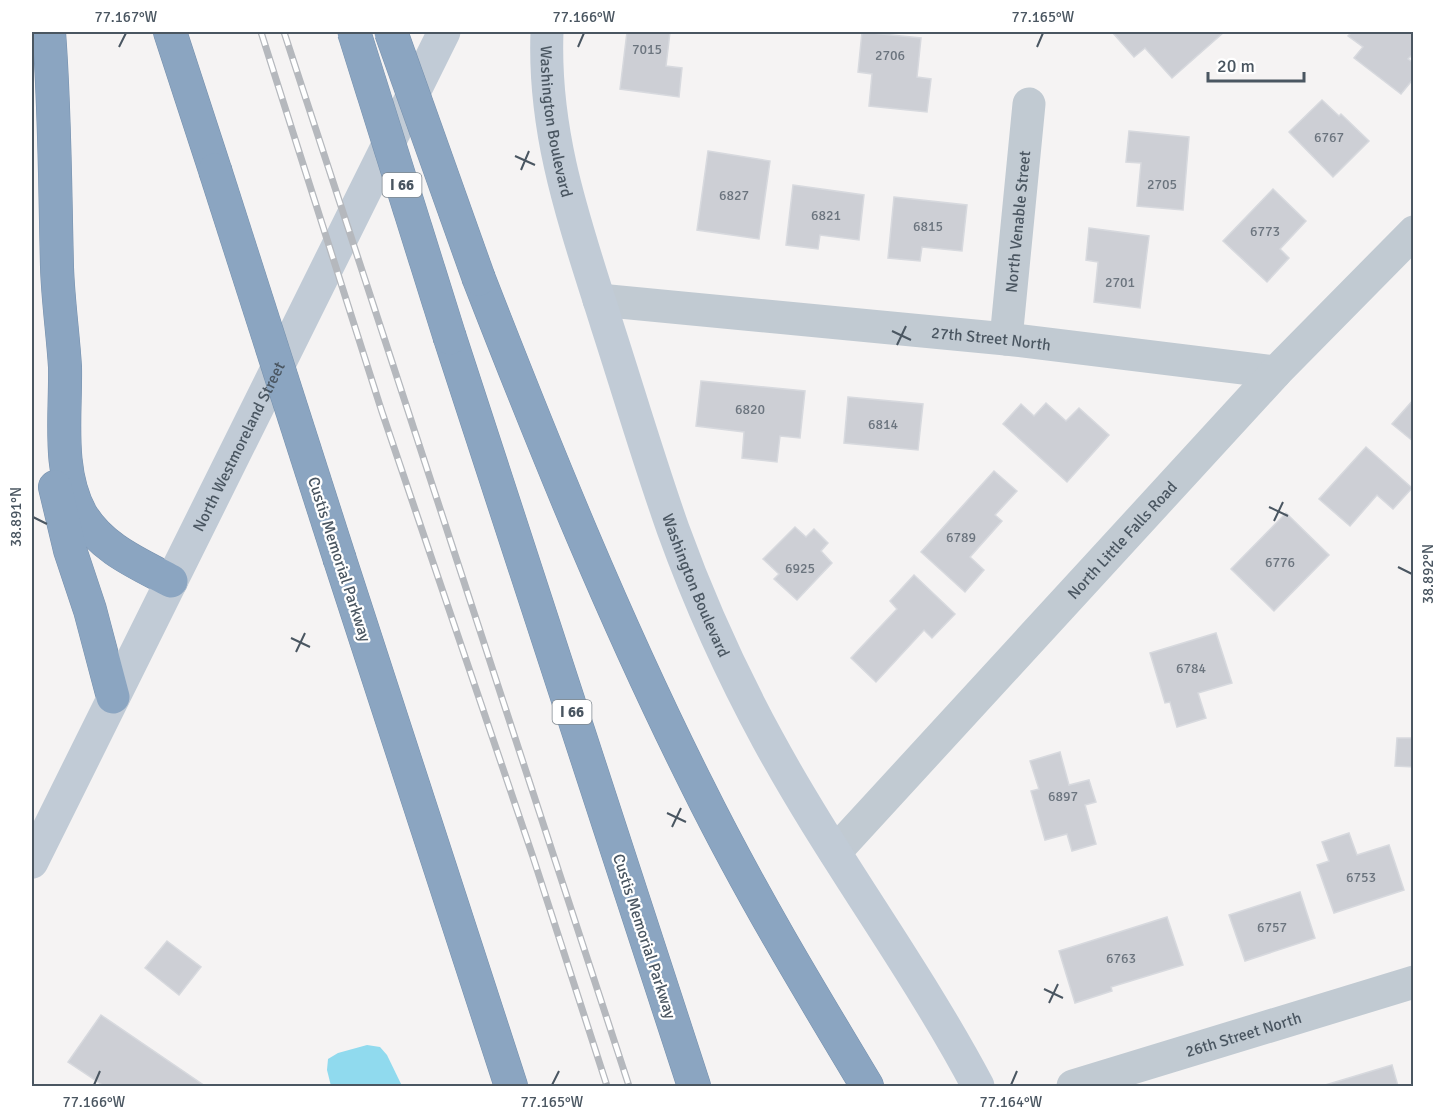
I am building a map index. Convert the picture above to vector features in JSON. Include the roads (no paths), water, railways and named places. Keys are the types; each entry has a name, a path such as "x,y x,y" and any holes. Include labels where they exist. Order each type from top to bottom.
{"highway":[{"path":"50,32 57,271 65,366 68,473 75,501 89,526 106,544 171,580"},
{"name":"Custis Memorial Parkway","path":"170,32 511,1086"},
{"name":"Custis Memorial Parkway","path":"354,32 450,338 694,1086"},
{"path":"391,32 479,279 584,538 659,707 698,788 756,897 867,1086"},
{"path":"57,271 48,367 50,456 64,526 90,610 113,697"}],"main road":[{"name":"North Westmoreland Street","path":"32,862 444,32"},
{"name":"Washington Boulevard","path":"547,32 548,94 557,158 599,300 674,531 712,625 769,742 978,1086"}],"street":[{"name":"North Venable Street","path":"1006,339 1029,104"},
{"name":"North Little Falls Road","path":"836,852 1276,372 1413,232"},
{"name":"27th Street North","path":"599,300 1006,339 1276,372"},
{"name":"26th Street North","path":"1073,1086 1413,982"}],"water":[{"path":"367,1045 380,1047 387,1055 402,1086 331,1086 327,1070 328,1059 338,1053"}],"railway":[{"path":"261,32 382,412 533,857 607,1086"},
{"path":"284,32 629,1086"}]}
